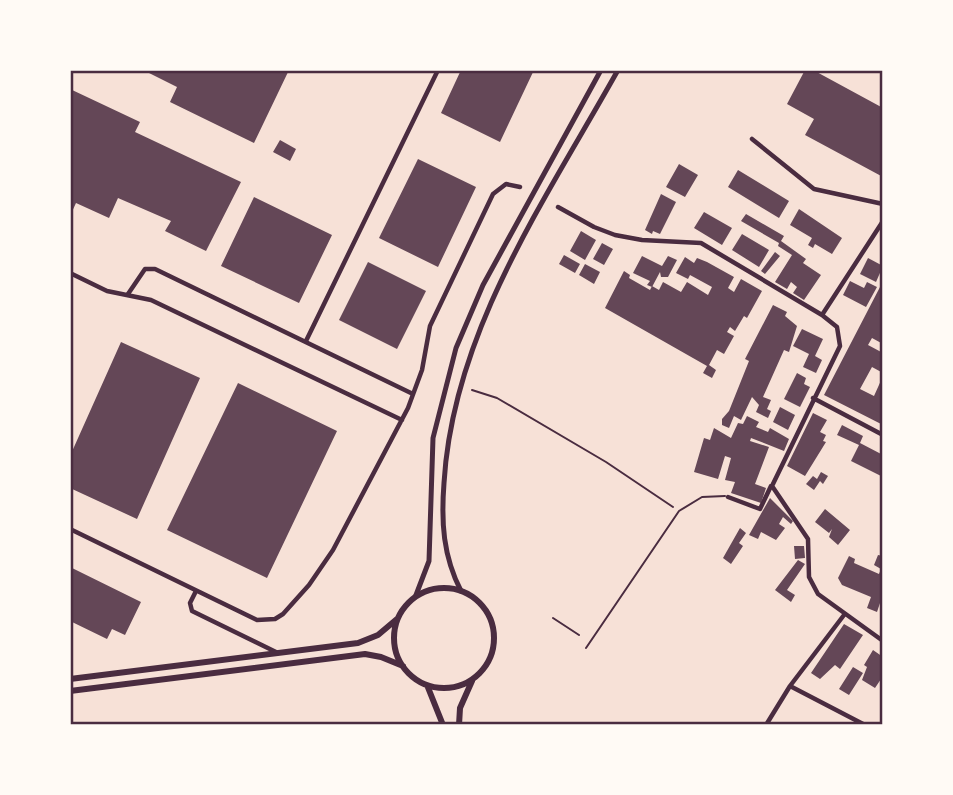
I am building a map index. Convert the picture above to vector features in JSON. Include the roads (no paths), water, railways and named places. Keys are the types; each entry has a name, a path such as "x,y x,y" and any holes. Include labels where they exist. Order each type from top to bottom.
{"main road":[{"path":"70,679 358,643 378,635 397,619 416,596 441,588 461,591 483,606 493,630 490,656 474,678 462,702 459,725"},
{"path":"397,619 394,643 403,666 413,678 427,685 452,687 474,678"},
{"path":"70,691 365,654 403,666"},
{"path":"427,685 443,725"}],"street":[{"path":"306,341 438,70"},
{"path":"416,596 429,561 433,438 456,348 483,285 601,70"},
{"path":"461,591 449,564 442,513 448,436 458,388 495,294 618,70"},
{"path":"752,139 814,189 883,204"},
{"path":"70,529 257,620 267,620 283,614 309,585 333,550 402,420 414,394 430,327 472,234 496,190 506,184 520,187"},
{"path":"558,206 594,227 615,235 642,240 701,243 822,315 837,327 841,340 760,509 728,497"},
{"path":"822,315 883,221"},
{"path":"128,294 140,273 152,268 414,394"},
{"path":"70,273 107,291 151,300 402,420"},
{"path":"813,398 883,435"},
{"path":"772,486 808,539 810,582 818,594 883,641"},
{"path":"196,591 190,603 192,611 278,653"},
{"path":"766,725 790,686 844,615"},
{"path":"790,686 865,725"}],"lane":[{"path":"586,648 679,511 702,497 728,497"}]}
